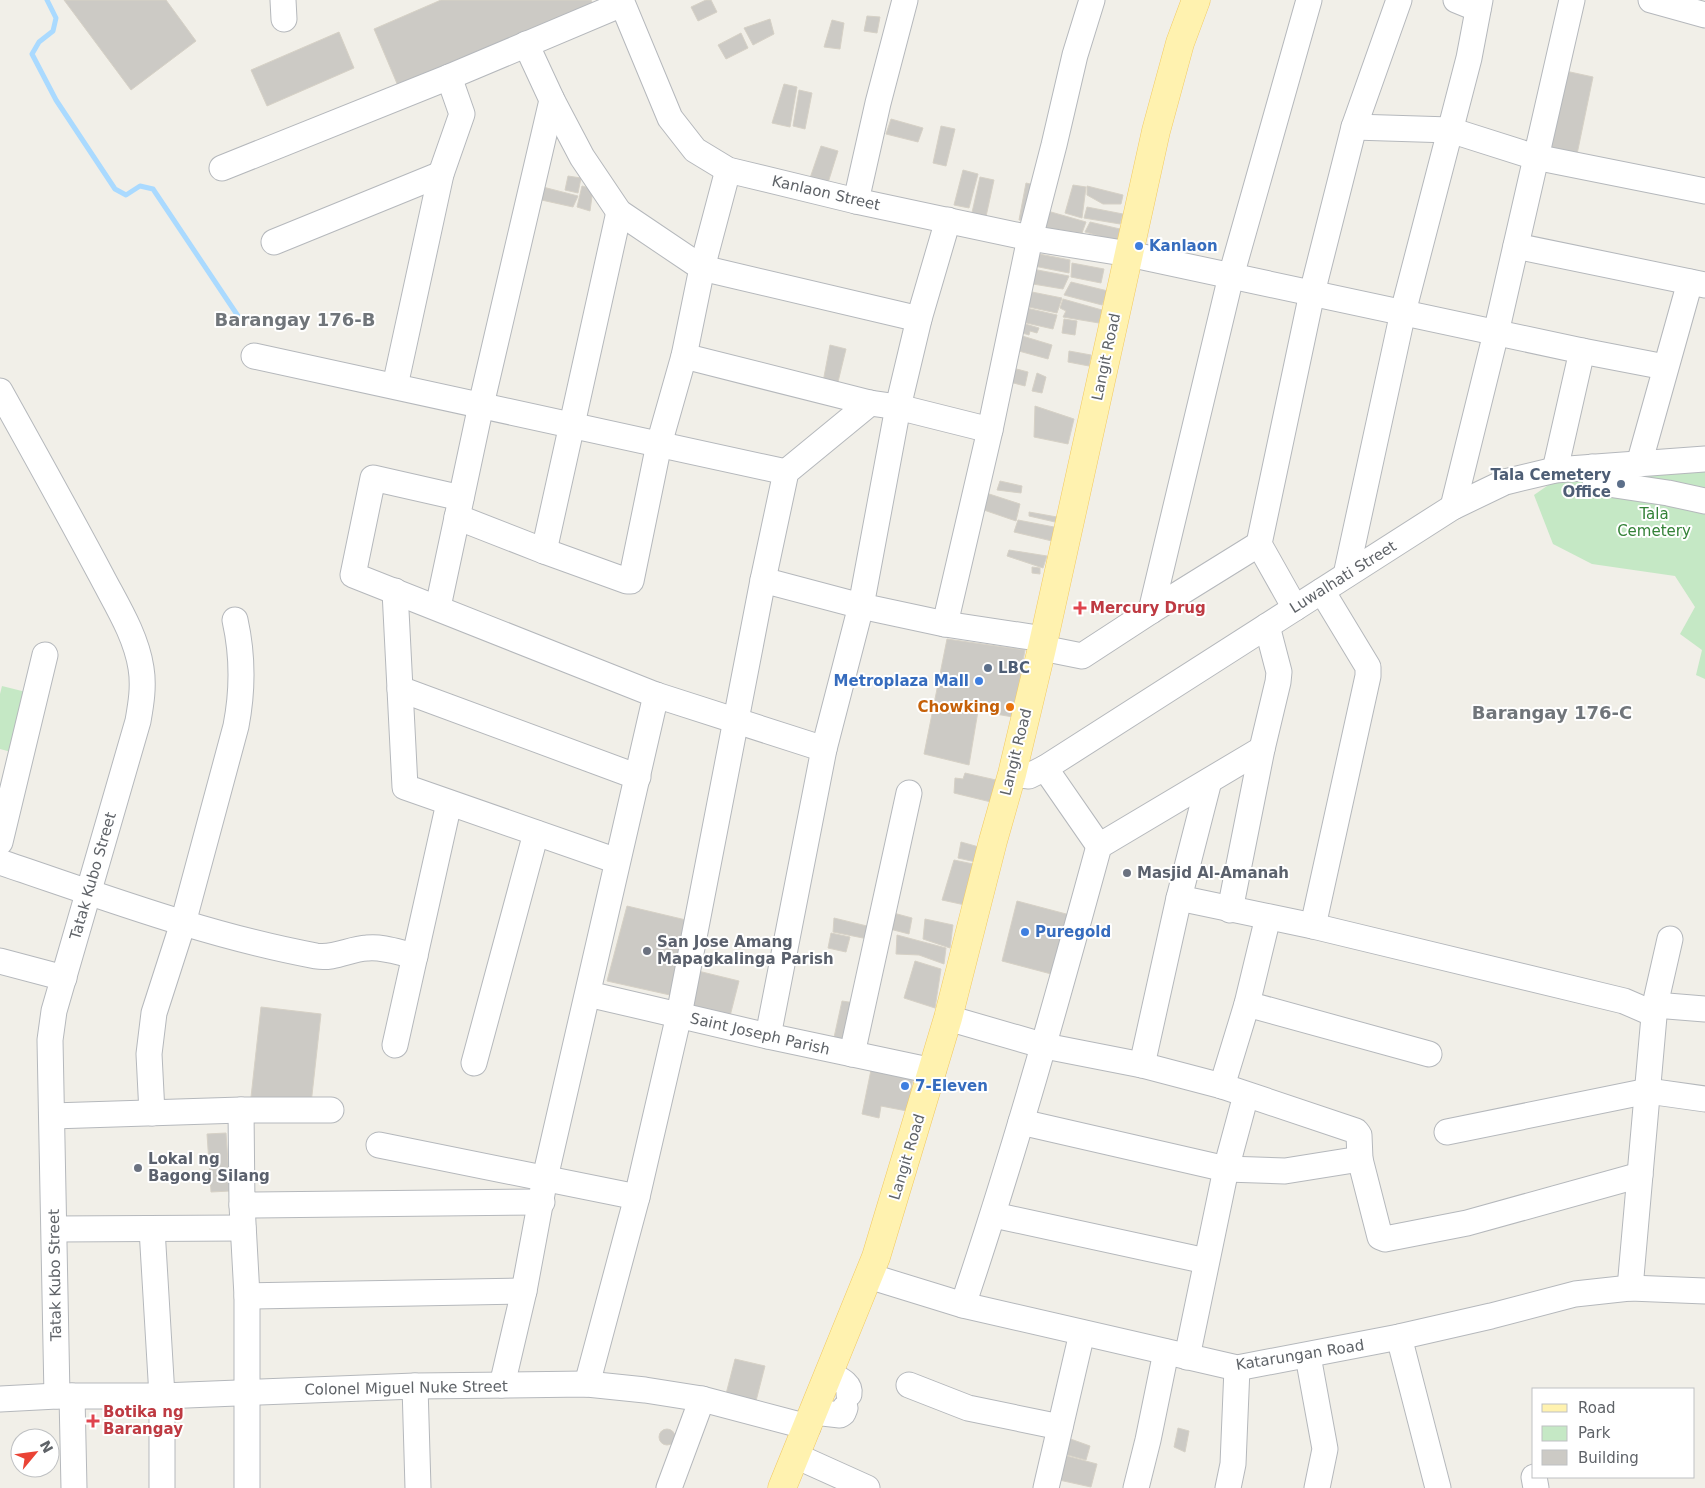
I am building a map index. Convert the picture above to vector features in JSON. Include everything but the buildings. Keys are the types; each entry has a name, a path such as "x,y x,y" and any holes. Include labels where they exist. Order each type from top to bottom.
{"main road":[{"name":"Langit Road","path":"782,1488 869,1276 904,1168 948,1018 993,840 1012,774 1043,643 1156,131 1180,43 1196,0"}],"street":[{"path":"856,201 878,103 905,0"},
{"path":"945,624 990,430 1030,238 1075,55 1092,0"},
{"path":"1151,611 1231,276 1309,0"},
{"path":"1295,608 1259,544 1312,293 1354,127 1399,0"},
{"path":"1453,508 1496,333 1572,0"},
{"path":"1651,0 1705,14"},
{"path":"222,168 449,77 621,2"},
{"name":"Kanlaon Street","path":"621,2 670,118 695,150 728,170 856,201 1030,238 1129,254 1496,333 1666,367"},
{"path":"1346,575 1403,312 1469,58 1471,3"},
{"path":"526,44 552,100 582,157 619,212 702,268 919,319"},
{"path":"395,386 441,174 462,114 449,77"},
{"path":"438,607 481,406 552,100"},
{"path":"1354,127 1450,130 1535,157 1705,191"},
{"path":"728,170 702,268 684,356 659,444 631,581 544,551 459,508 374,478 353,575 438,607 656,695 824,749"},
{"path":"274,242 441,174"},
{"path":"544,551 619,212"},
{"path":"768,1036 824,749 860,606 898,407 919,319 948,220"},
{"path":"1516,246 1697,284 1666,367 1639,464"},
{"path":"1555,470 1582,351"},
{"path":"254,356 786,472"},
{"path":"684,356 870,403 898,407 990,430"},
{"name":"Tatak Kubo Street","path":"0,391 121,613 130,633 141,668 141,703 138,721 54,1011 50,1040 55,1228 65,1396 74,1488"},
{"path":"587,1384 638,1197 679,1015 763,580 786,472 870,403"},
{"name":"Luwalhati Street","path":"1012,774 1029,776 1045,768 1453,508 1505,482 1555,470 1705,459"},
{"path":"1592,467 1594,477 1608,484 1668,492 1705,501"},
{"path":"763,580 860,606 1043,643 1082,656 1259,544"},
{"path":"394,591 405,788 617,862"},
{"path":"1313,926 1368,676 1368,667 1322,591"},
{"path":"152,1113 149,1054 151,1033 161,989 183,923 236,726 241,700 242,668 235,620"},
{"path":"1230,910 1262,749 1278,682 1279,672 1267,626"},
{"path":"0,842 45,655"},
{"path":"400,689 638,777"},
{"path":"502,1385 617,862 656,695"},
{"path":"963,1305 994,1214 1045,1046 1099,846 1262,749"},
{"path":"1045,768 1099,846"},
{"path":"1142,1065 1179,898 1209,781"},
{"path":"852,1054 909,793"},
{"path":"395,1044 449,804"},
{"path":"474,1063 536,833"},
{"path":"0,862 183,923 279,948 327,958 361,949 377,948 415,956"},
{"path":"1179,898 1313,926 1655,1010 1705,1009"},
{"path":"1222,1086 1247,1004 1268,917"},
{"path":"1630,1288 1655,1010 1670,939"},
{"path":"0,961 64,978"},
{"name":"Saint Joseph Parish","path":"588,994 768,1036 932,1071"},
{"path":"1247,1004 1429,1054"},
{"path":"948,1018 1045,1046 1142,1065 1222,1086 1356,1131 1359,1135 1360,1159 1380,1237 1385,1239 1467,1223 1640,1175"},
{"path":"1447,1132 1648,1091 1705,1100"},
{"path":"1136,1488 1148,1440 1206,1261 1226,1170 1246,1095"},
{"path":"241,1110 242,1216 247,1296 247,1488"},
{"path":"52,1116 241,1110 331,1110"},
{"path":"1021,1122 1226,1170 1285,1171 1360,1159"},
{"path":"379,1145 544,1190"},
{"path":"55,1228 152,1229 242,1216 544,1190 638,1197"},
{"path":"994,1214 1206,1261"},
{"path":"152,1229 162,1396 162,1488"},
{"name":"Katarungan Road","path":"869,1276 963,1305 1237,1368 1308,1356 1399,1337 1575,1294 1630,1288 1705,1290"},
{"path":"247,1296 524,1291"},
{"path":"1046,1488 1082,1333"},
{"path":"1399,1337 1438,1488"},
{"path":"1308,1356 1325,1449 1317,1488"},
{"path":"1228,1488 1233,1464 1237,1368"},
{"name":"Colonel Miguel Nuke Street","path":"0,1400 65,1396 162,1396 415,1386 587,1384 645,1390 811,1419 843,1413 850,1390 848,1385 830,1374"},
{"path":"909,1385 968,1408 1060,1427"},
{"path":"415,1386 418,1488"},
{"path":"669,1488 702,1399"},
{"path":"796,1456 867,1488"}],"green space":[{"name":"Tala Cemetery","path":"1705,468 1705,679 1696,675 1702,650 1680,634 1695,607 1675,576 1592,564 1553,544 1534,495 1560,477"},
{"path":"2,686 30,693 15,753 0,749 0,694"}],"waterway":[{"path":"47,0 56,18 53,31 39,42 32,54 56,100 115,189 126,195 140,186 153,189 242,322"}],"place":[{"name":"Kanlaon","path":"1139,246"},
{"name":"Tala Cemetery Office","path":"1621,484"},
{"name":"Mercury Drug","path":"1080,608"},
{"name":"LBC","path":"988,668"},
{"name":"Metroplaza Mall","path":"979,681"},
{"name":"Chowking","path":"1010,707"},
{"name":"Masjid Al-Amanah","path":"1127,873"},
{"name":"Puregold","path":"1025,932"},
{"name":"San Jose Amang Mapagkalinga Parish","path":"647,951"},
{"name":"7-Eleven","path":"905,1086"},
{"name":"Lokal ng Bagong Silang","path":"138,1168"},
{"name":"Botika ng Barangay","path":"93,1421"}],"district":[{"name":"Barangay 176-B","path":"295,320"},
{"name":"Barangay 176-C","path":"1552,713"}]}
